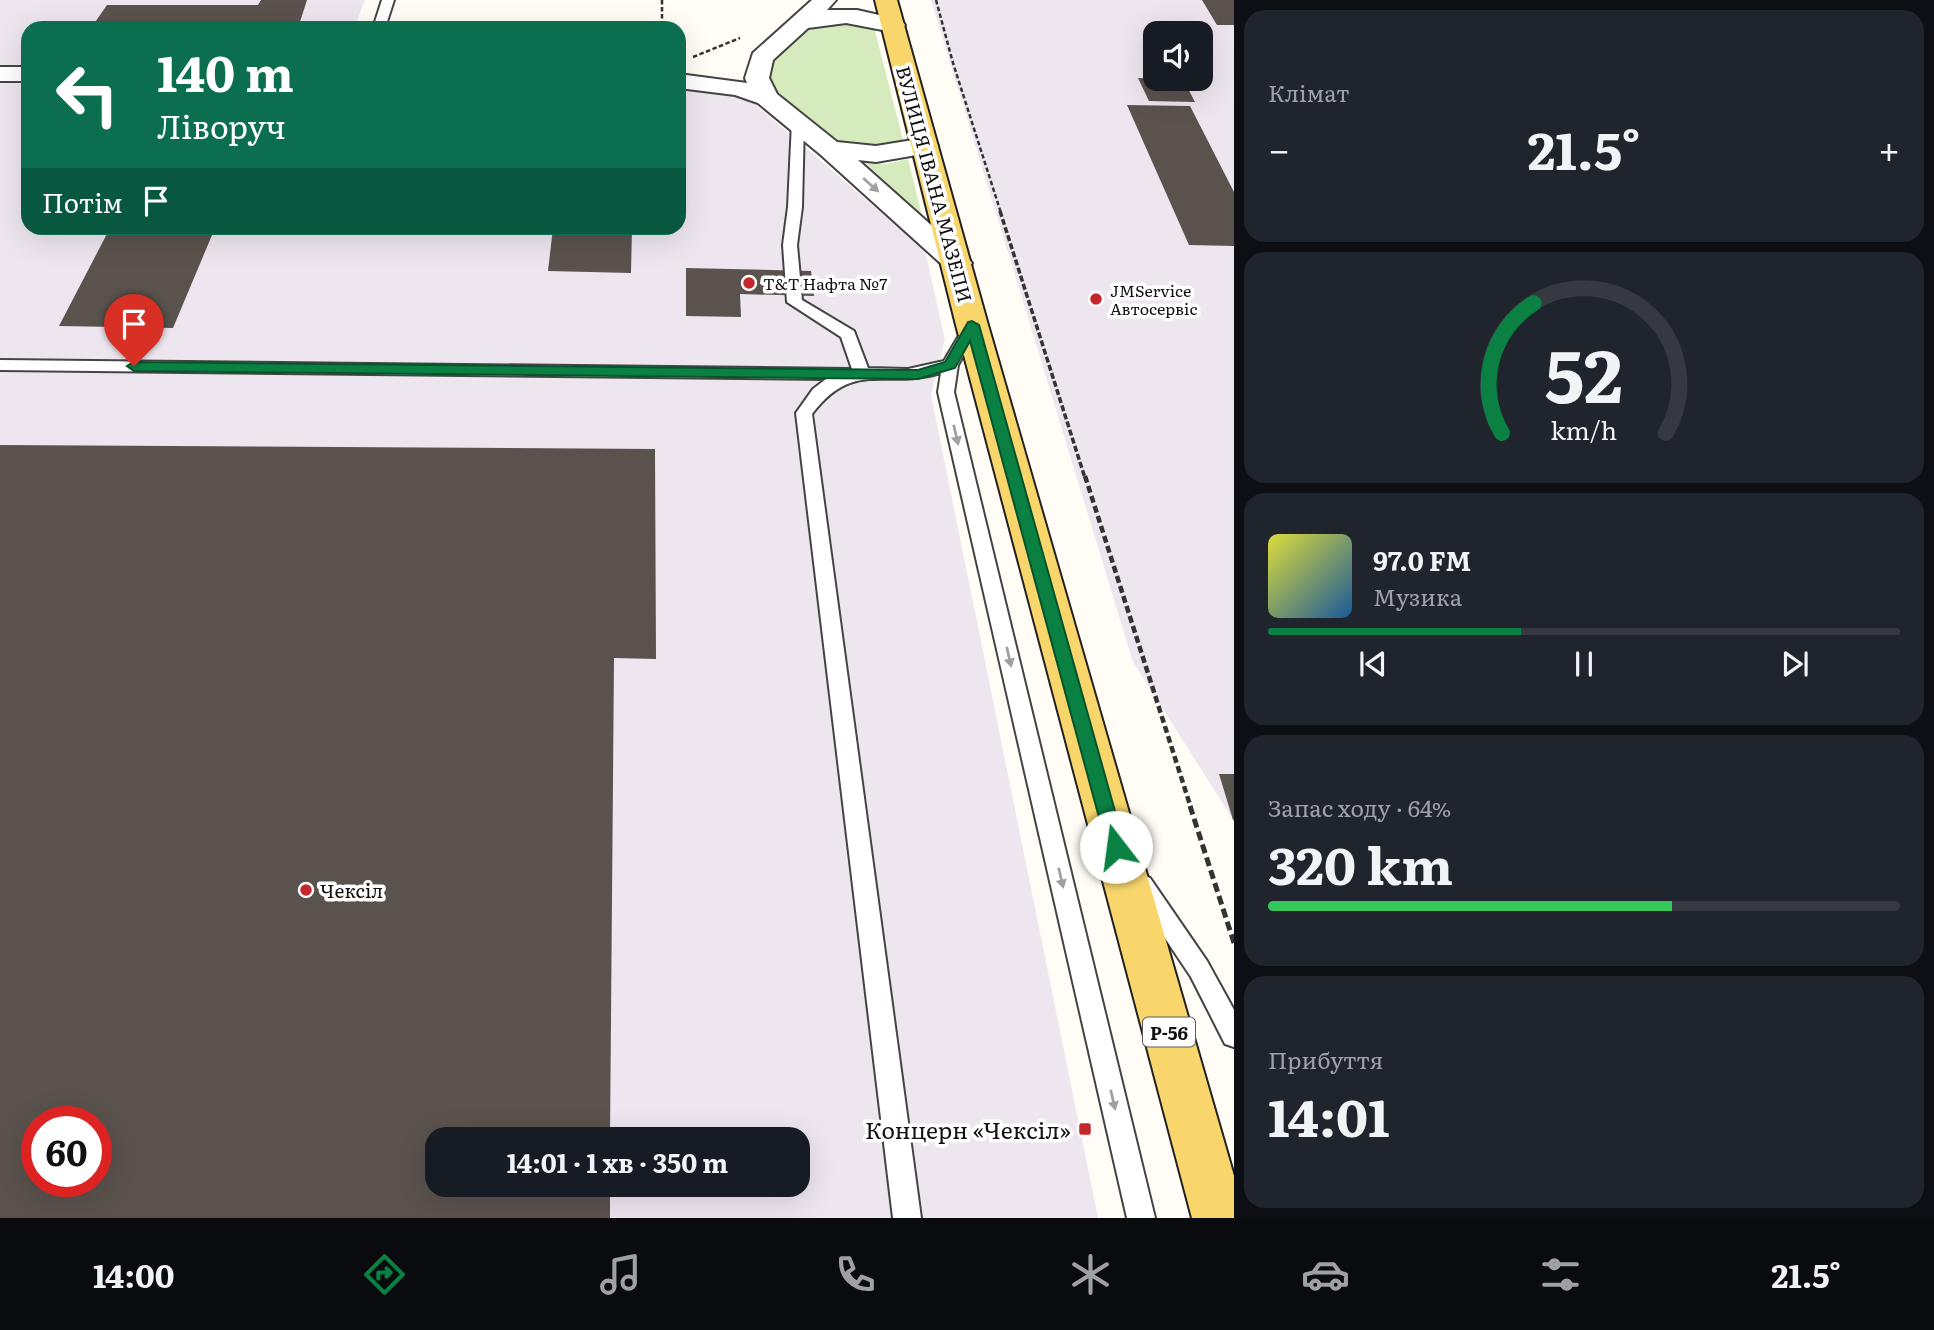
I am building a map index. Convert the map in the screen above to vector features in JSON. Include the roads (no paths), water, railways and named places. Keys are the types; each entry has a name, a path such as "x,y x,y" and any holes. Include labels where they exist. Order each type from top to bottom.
{"main road":[{"name":"ВУЛИЦЯ ІВАНА МАЗЕПИ","path":"890,13 972,325 1219,1218"}],"street":[{"path":"688,73 739,70 762,58 825,0"},
{"path":"798,24 820,16 890,13"},
{"path":"762,58 757,78 767,98"},
{"path":"688,73 767,98 830,149 957,262"},
{"path":"0,74 21,75"},
{"path":"830,149 876,154 925,146"}],"lane":[{"path":"381,21 387,0"},
{"path":"798,122 795,208 790,245 795,302 848,334 854,374"},
{"path":"972,325 950,365 946,392 1141,1218"},
{"path":"0,365 918,375 950,365"},
{"path":"854,374 827,384 813,398 804,413 907,1218"},
{"path":"918,375 946,392"},
{"path":"1116,847 1199,969 1234,1035"}],"place":[{"name":"Т&Т Нафта №7","path":"749,283"},
{"name":"JMService Автосервіс","path":"1096,299"},
{"name":"Чексіл","path":"306,890"},
{"name":"Концерн «Чексіл»","path":"1085,1129"}]}
